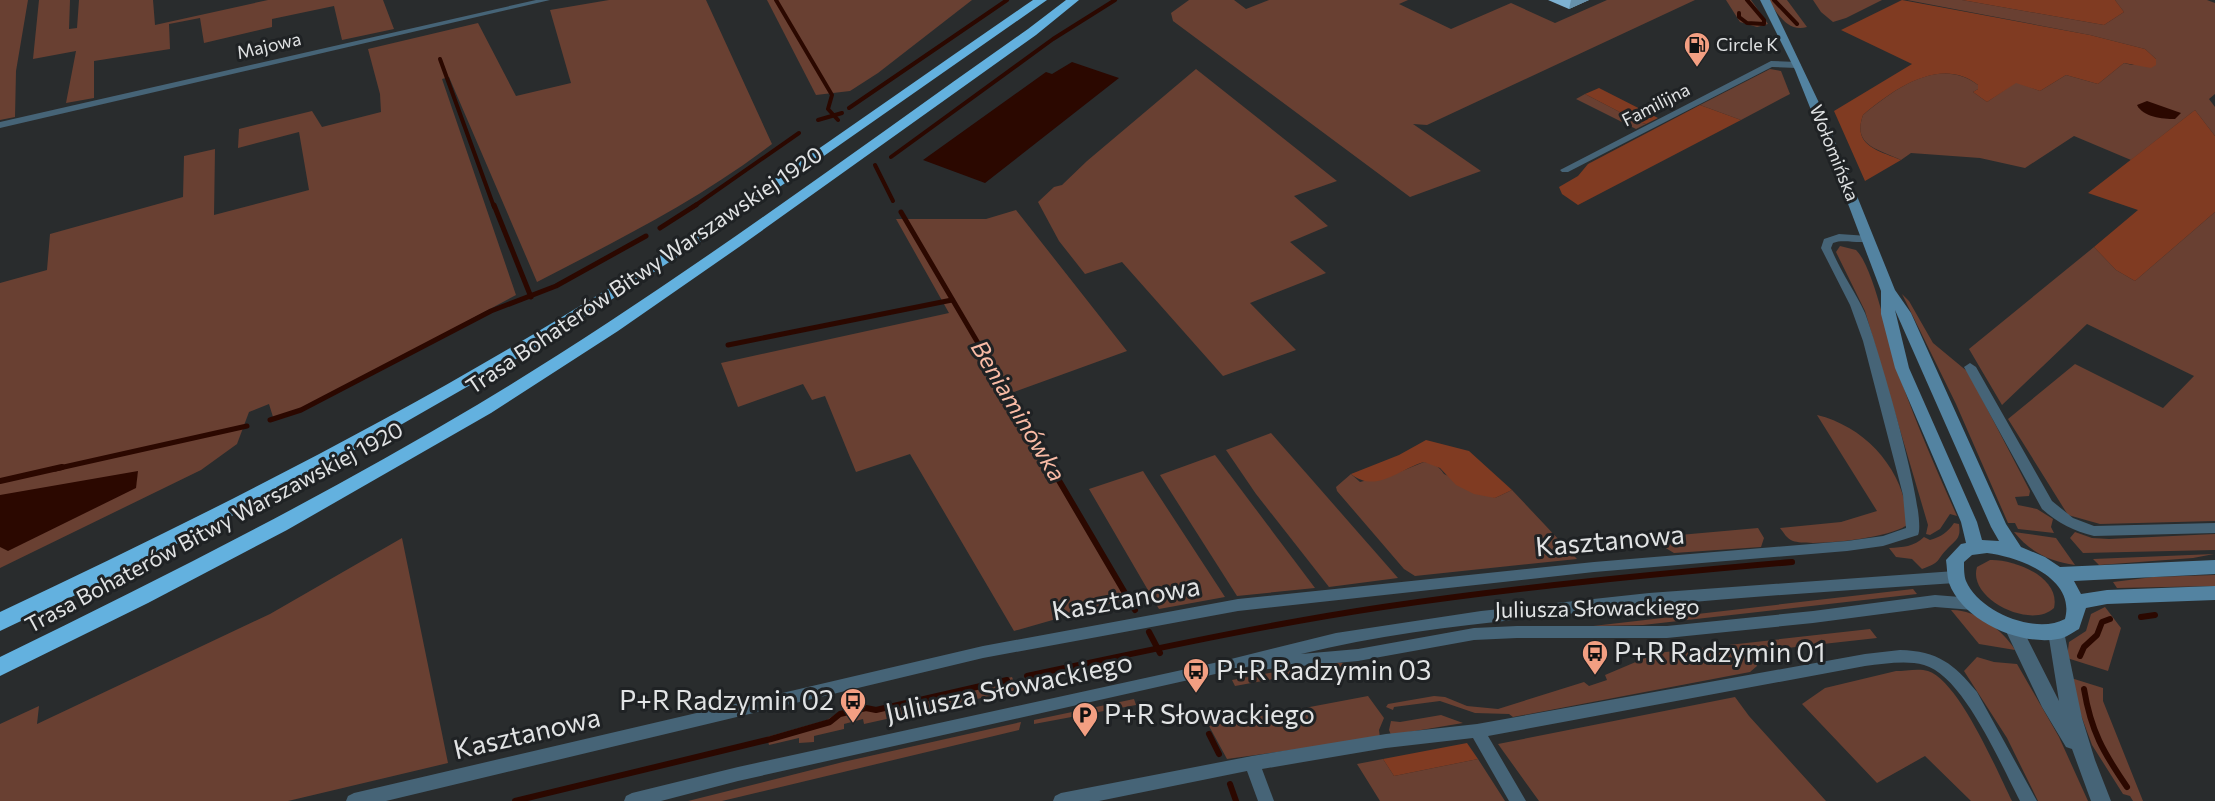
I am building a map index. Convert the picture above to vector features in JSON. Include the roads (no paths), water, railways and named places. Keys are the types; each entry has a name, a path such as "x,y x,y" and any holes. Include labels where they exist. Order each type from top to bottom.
{"highway":[{"path":"1004,25 1032,0"},
{"name":"Trasa Bohaterów Bitwy Warszawskiej 1920","path":"0,622 104,573 273,487 468,379 581,313 689,242 1041,0"},
{"name":"Trasa Bohaterów Bitwy Warszawskiej 1920","path":"0,667 122,608 297,516 507,394 719,253 1032,33 1073,0"},
{"path":"1032,33 1086,0"}],"main road":[{"name":"Wołomińska","path":"1758,0 1774,17"},
{"name":"Wołomińska","path":"1765,0 1797,65 1888,291 1904,313 1999,527 2014,550"},
{"name":"Wołomińska","path":"1888,291 1888,314 1902,368 1969,522 1976,547"},
{"path":"1994,546 2014,550 2036,560 2056,574 2072,593 2077,612 2068,628 2057,632 2037,633 2013,627 1973,604 1962,591 1955,577 1955,561 1966,549 1994,546"},
{"path":"2056,574 2096,576 2165,568 2215,567"},
{"path":"2076,602 2107,597 2215,593"}],"street":[{"name":"Majowa","path":"0,125 546,0"},
{"name":"Familijna","path":"1565,170 1771,64 1797,65"},
{"name":"Kasztanowa","path":"354,801 983,652 1147,620 1238,605 1594,567 1883,542 1913,531 1909,495 1869,341 1859,312 1832,265 1826,248 1828,241 1839,237 1868,239"},
{"path":"1970,367 2042,497 2062,519 2075,526 2094,531 2215,528"},
{"name":"Juliusza Słowackiego","path":"632,801 738,774 1223,667 1336,639 1481,617 1649,599 1955,577"},
{"name":"Juliusza Słowackiego","path":"1223,667 1358,655 1474,634 1667,632 1813,617 1935,601 1973,604"},
{"path":"2013,627 2049,701 2082,756 2101,801"},
{"path":"2057,632 2065,689 2082,756"},
{"path":"1061,801 1252,763 1386,741 1477,731 1874,659 1919,655 1938,663 1951,672 1972,697 2029,801"},
{"path":"1477,731 1518,801"},
{"path":"1252,763 1266,801"}],"waterway":[{"name":"Beniaminówka","path":"776,0 832,95 828,109 834,115"},
{"path":"849,108 1007,0"},
{"path":"891,157 1053,39 1115,0"},
{"path":"1739,13 1739,17 1747,23 1764,24 1764,20 1747,0"},
{"path":"1774,0 1797,24"},
{"path":"440,59 494,207"},
{"name":"Beniaminówka","path":"834,115 842,113"},
{"path":"818,120 834,115"},
{"name":"Beniaminówka","path":"834,115 838,120"},
{"path":"694,206 799,133"},
{"name":"Beniaminówka","path":"875,165 893,201"},
{"path":"494,205 531,296"},
{"path":"660,228 694,206"},
{"name":"Beniaminówka","path":"901,212 1052,469"},
{"path":"531,296 556,286 646,236"},
{"path":"270,420 301,410 491,311 531,296"},
{"path":"728,345 952,300"},
{"path":"55,469 247,426"},
{"path":"0,481 62,467"},
{"name":"Beniaminówka","path":"1051,467 1135,610"},
{"path":"1158,648 1338,614 1485,593 1792,562"},
{"path":"2141,617 2155,615"},
{"path":"2080,656 2084,647 2097,635 2102,622 2110,619"},
{"name":"Beniaminówka","path":"1149,632 1158,648"},
{"path":"1027,676 1158,648"},
{"name":"Beniaminówka","path":"1158,648 1160,653"},
{"path":"515,801 771,739 830,722 840,714 866,708 876,710 1007,680"},
{"path":"2084,689 2090,717 2099,741 2127,787"},
{"name":"Beniaminówka","path":"1209,734 1219,754"},
{"name":"Beniaminówka","path":"1230,784 1236,801"}],"place":[{"name":"Circle K","path":"1697,68"},
{"name":"P+R Radzymin 01","path":"1595,676"},
{"name":"P+R Radzymin 03","path":"1196,694"},
{"name":"P+R Radzymin 02","path":"853,724"},
{"name":"P+R Słowackiego","path":"1085,738"}]}
